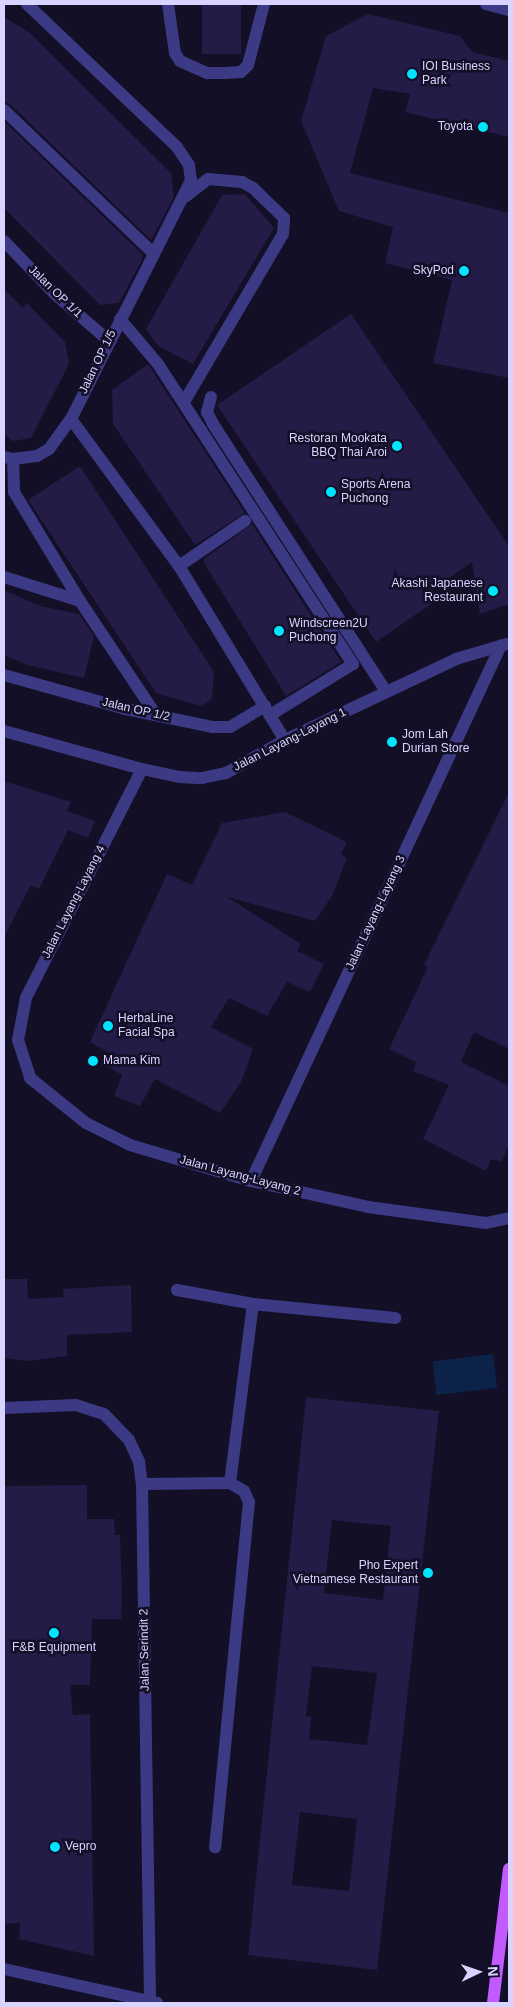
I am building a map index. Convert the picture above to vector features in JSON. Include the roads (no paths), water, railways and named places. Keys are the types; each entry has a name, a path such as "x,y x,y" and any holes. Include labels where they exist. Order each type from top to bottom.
{"main road":[{"path":"493,2003 509,1869"}],"street":[{"name":"Jalan OP 1/5","path":"8,458 37,456 49,449 71,419 108,340 185,197 191,180 189,166 177,147 27,4"},
{"path":"168,4 175,53 180,61 206,73 226,73 241,72 248,65 264,4"},
{"path":"486,4 509,10"},
{"path":"4,110 154,254"},
{"path":"120,319 158,364 184,402 283,234 284,218 253,188 242,182 208,179 185,197"},
{"name":"Jalan OP 1/1","path":"4,241 56,295 108,340"},
{"path":"211,397 207,412 213,424 386,691"},
{"name":"Jalan OP 1/2","path":"4,675 35,686 156,715 213,727 230,727 267,710 353,664 184,402"},
{"path":"71,419 179,566 285,740"},
{"path":"8,458 14,492 80,601 156,715"},
{"path":"179,566 245,521"},
{"path":"4,577 80,601"},
{"name":"Jalan Layang-Layang 1","path":"4,730 142,769 180,778 202,778 226,773 285,740 456,658 505,644"},
{"name":"Jalan Layang-Layang 3","path":"251,1181 505,644"},
{"name":"Jalan Layang-Layang 4","path":"18,1040 26,998 142,769"},
{"name":"Jalan Layang-Layang 2","path":"18,1040 30,1078 43,1092 106,1135 251,1181 368,1208 486,1224 509,1218"},
{"path":"177,1290 253,1304 395,1318"},
{"path":"230,1483 253,1304"},
{"name":"Jalan Serindit 2","path":"4,1408 76,1405 104,1414 130,1440 139,1461 142,1484 153,2002"},
{"path":"142,1484 230,1483 244,1492 249,1502 215,1847"},
{"path":"4,1969 153,2002"}],"water":[{"path":"493,1354 497,1388 437,1395 432,1361"}],"place":[{"name":"IOI Business Park","path":"412,74"},
{"name":"Toyota","path":"483,127"},
{"name":"SkyPod","path":"464,271"},
{"name":"Restoran Mookata BBQ Thai Aroi","path":"397,446"},
{"name":"Sports Arena Puchong","path":"331,492"},
{"name":"Akashi Japanese Restaurant","path":"493,591"},
{"name":"Windscreen2U Puchong","path":"279,631"},
{"name":"Jom Lah Durian Store","path":"392,742"},
{"name":"HerbaLine Facial Spa","path":"108,1026"},
{"name":"Mama Kim","path":"93,1061"},
{"name":"Pho Expert Vietnamese Restaurant","path":"428,1573"},
{"name":"F&B Equipment","path":"54,1633"},
{"name":"Vepro","path":"55,1847"}]}
